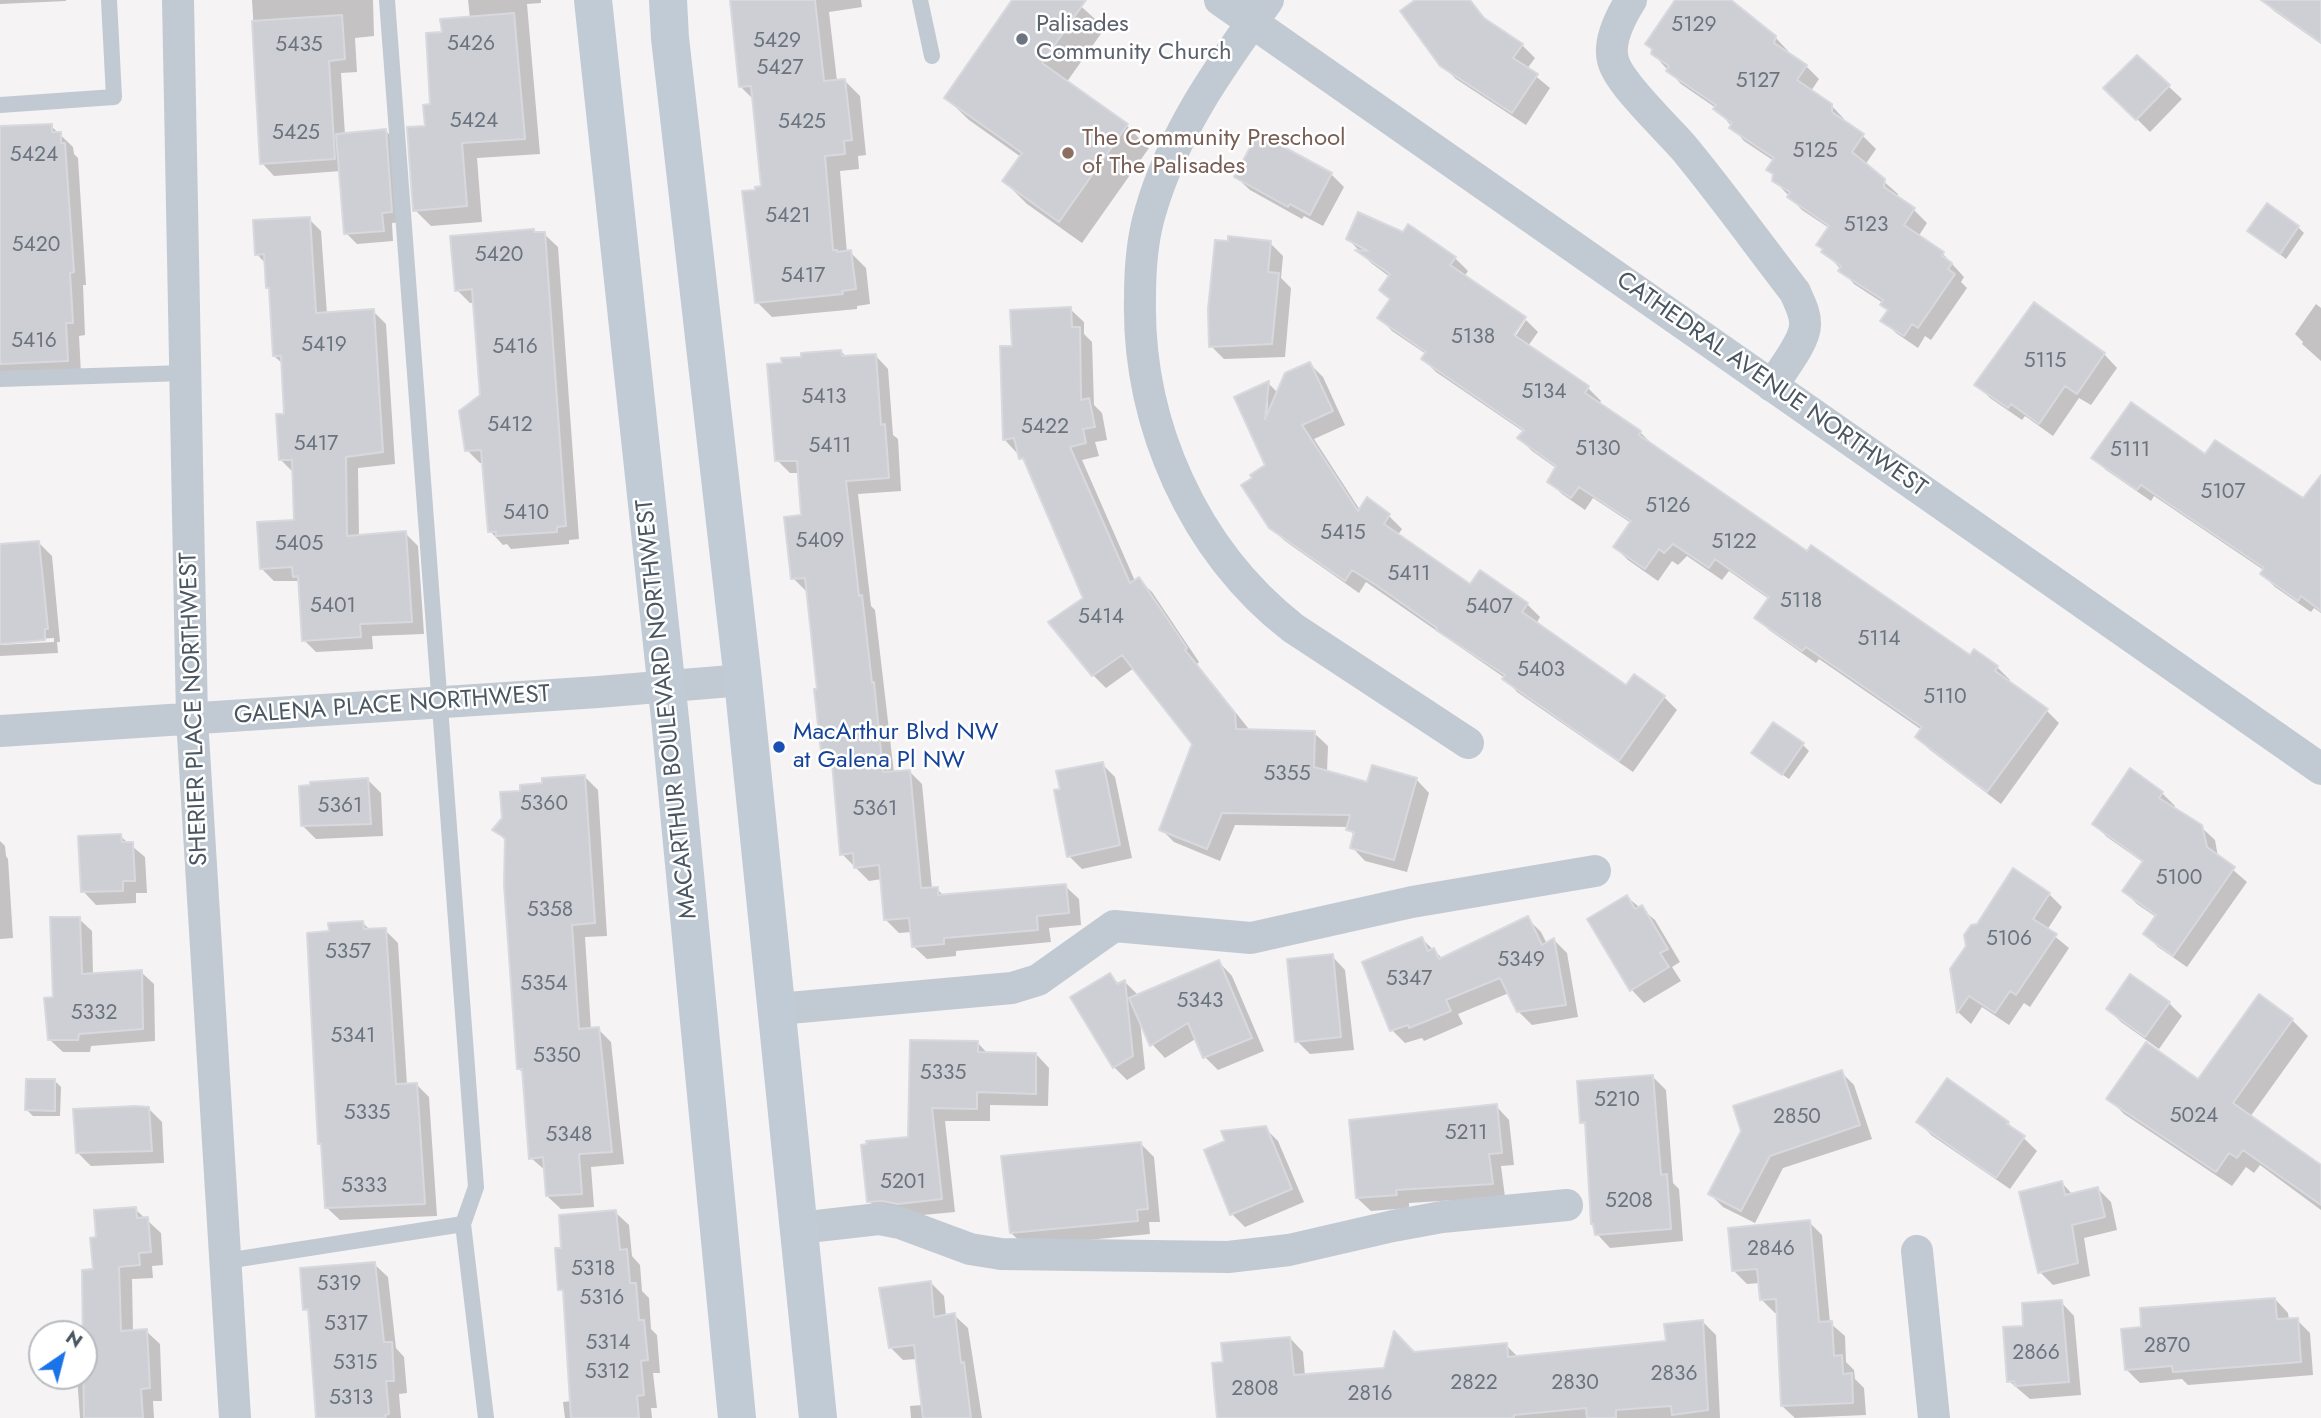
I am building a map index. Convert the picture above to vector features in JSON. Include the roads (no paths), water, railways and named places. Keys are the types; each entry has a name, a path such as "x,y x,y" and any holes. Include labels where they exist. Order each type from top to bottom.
{"main road":[{"name":"MACARTHUR BOULEVARD NORTHWEST","path":"593,0 667,685 737,1418"},
{"path":"668,0 670,38 778,1009 818,1418"}],"street":[{"name":"SHERIER PLACE NORTHWEST","path":"178,0 192,719 235,1418"},
{"name":"CATHEDRAL AVENUE NORTHWEST","path":"1220,0 1260,11 1772,386 2321,769"},
{"path":"1631,0 1622,14 1612,43 1613,61 1621,76 1683,147 1795,292 1803,312 1805,326 1802,337 1772,386"},
{"path":"1260,11 1215,75 1189,118 1164,171 1146,227 1140,279 1140,331 1147,384 1162,440 1178,483 1209,536 1232,569 1266,606 1293,628 1468,743"},
{"name":"GALENA PLACE NORTHWEST","path":"0,731 440,703 743,680"},
{"path":"778,1009 1012,988 1038,980 1114,926 1251,938 1412,902 1595,871"},
{"path":"799,1228 879,1219 901,1223 970,1249 1001,1254 1204,1258 1289,1250 1442,1217 1567,1205"},
{"path":"1917,1251 1934,1418"}],"lane":[{"path":"0,105 114,97 109,0"},
{"path":"387,0 476,1187 463,1224 486,1418"},
{"path":"920,0 932,56"},
{"path":"0,379 184,373"},
{"path":"226,1261 463,1224"}],"place":[{"name":"Palisades Community Church","path":"1022,39"},
{"name":"The Community Preschool of The Palisades","path":"1068,153"},
{"name":"MacArthur Blvd NW at Galena Pl NW","path":"779,747"}]}
